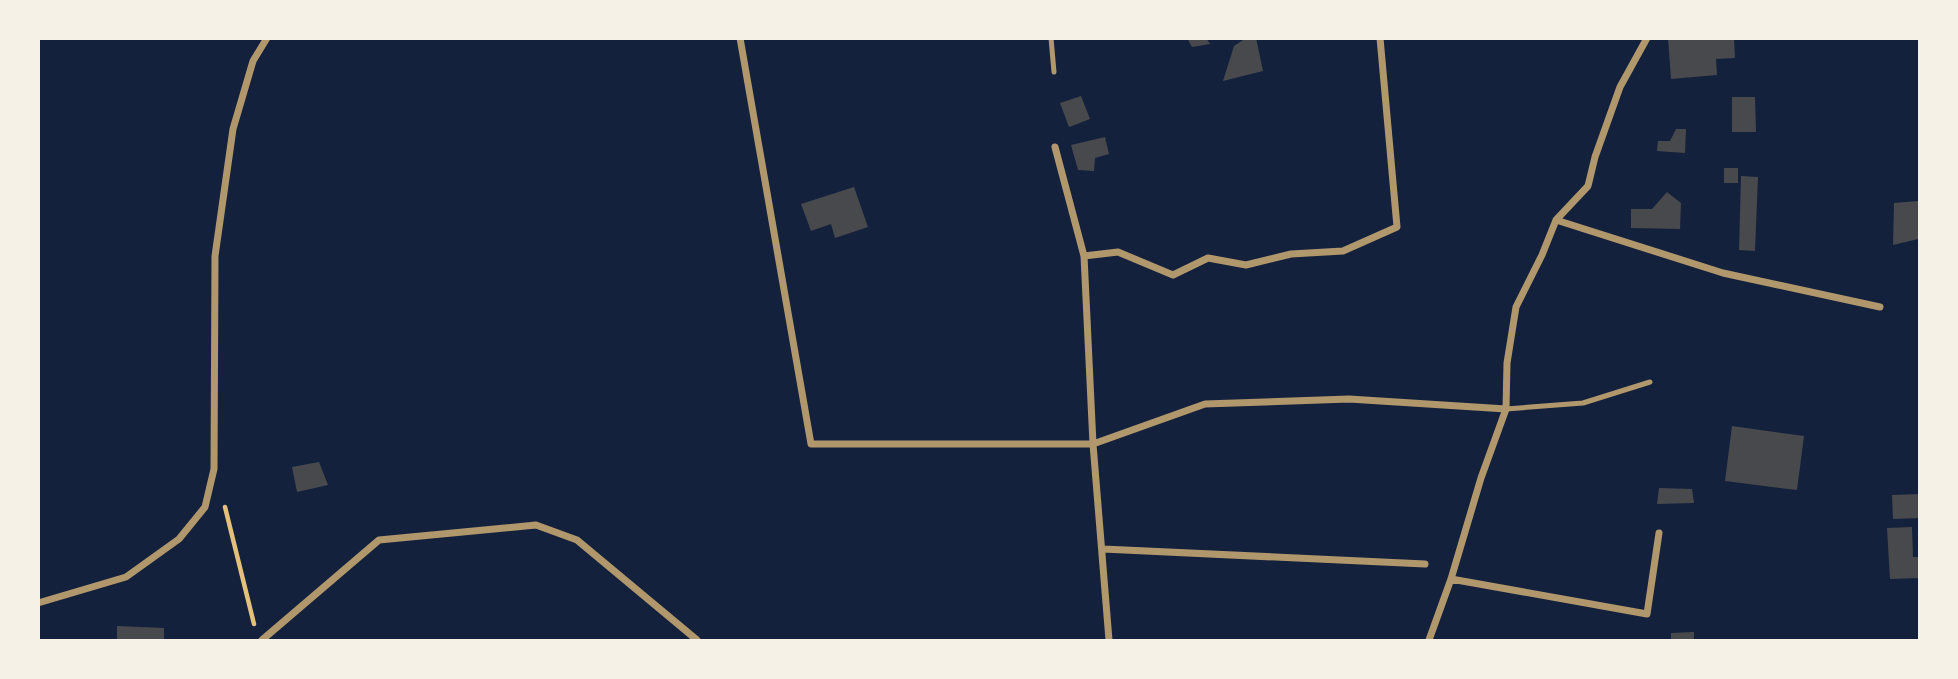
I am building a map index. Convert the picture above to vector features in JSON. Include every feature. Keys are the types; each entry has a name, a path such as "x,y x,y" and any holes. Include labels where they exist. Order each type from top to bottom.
{"street":[{"path":"38,603 126,577 179,539 205,507 214,469 215,257 233,129 253,61 267,38"},
{"path":"740,38 811,444 1093,444 1205,404 1349,399 1506,409"},
{"path":"1084,256 1118,252 1173,275 1208,258 1246,265 1291,254 1343,251 1397,227 1380,38"},
{"path":"1429,640 1451,579 1480,478 1506,409 1507,363 1516,307 1556,220 1588,186 1595,157 1620,87 1647,38"},
{"path":"1055,147 1084,256 1093,444 1109,640"},
{"path":"1556,220 1723,273 1880,307"},
{"path":"262,640 379,540 536,525 577,540 697,640"},
{"path":"1451,579 1647,614 1660,533"},
{"path":"1103,549 1425,565"}],"lane":[{"path":"1051,38 1054,72"},
{"path":"1506,409 1583,403 1650,382"}],"path":[{"path":"214,469 240,562 254,627"}],"building":[{"path":"1187,38 1206,38 1210,44 1192,47"},
{"path":"1246,38 1256,38 1263,71 1223,81 1234,46"},
{"path":"1668,38 1734,38 1735,58 1716,59 1717,75 1671,79"},
{"path":"1081,96 1090,119 1069,127 1060,103"},
{"path":"1732,97 1755,97 1756,132 1732,132"},
{"path":"1676,129 1686,129 1685,153 1657,151 1658,141 1670,141"},
{"path":"1105,137 1109,154 1095,158 1094,171 1078,170 1071,145"},
{"path":"1724,168 1738,168 1738,183 1724,183"},
{"path":"1741,176 1758,177 1755,251 1739,250"},
{"path":"854,187 868,227 835,238 831,224 811,231 801,204"},
{"path":"1667,192 1681,203 1680,229 1631,228 1631,209 1652,209"},
{"path":"1918,201 1918,239 1893,245 1894,203"},
{"path":"1732,426 1804,436 1797,490 1725,481"},
{"path":"319,462 328,485 297,492 292,467"},
{"path":"1659,488 1692,489 1694,503 1657,504"},
{"path":"1920,494 1920,518 1893,519 1892,495"},
{"path":"1912,527 1913,557 1920,557 1920,578 1890,579 1887,528"},
{"path":"117,626 164,628 164,640 117,640"},
{"path":"1694,632 1694,640 1671,640 1671,633"}]}
